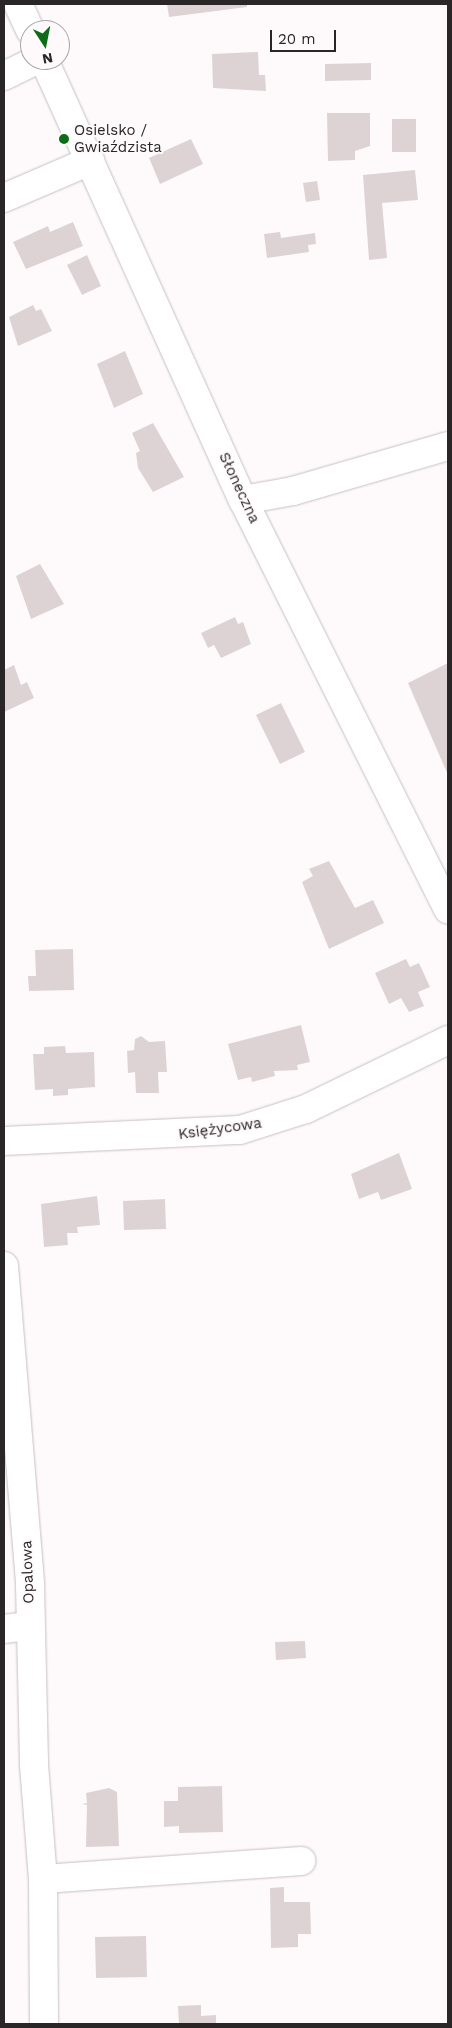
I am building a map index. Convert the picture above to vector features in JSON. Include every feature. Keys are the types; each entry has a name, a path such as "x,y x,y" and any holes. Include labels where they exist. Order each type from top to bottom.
{"street":[{"path":"18,4 25,20"},
{"path":"4,76 20,68"},
{"name":"Słoneczna","path":"49,70 243,500 448,910"},
{"path":"4,198 90,161"},
{"path":"243,500 294,491 448,446"},
{"name":"Księżycowa","path":"4,1141 240,1130 306,1109 448,1040"},
{"name":"Opalowa","path":"4,1266 9,1371 16,1628 43,1879 44,2024"},
{"path":"43,1879 301,1861"}],"building":[{"path":"167,4 247,4 247,7 169,17"},
{"path":"258,52 259,75 265,75 266,91 213,88 212,54"},
{"path":"371,63 371,80 325,81 325,64"},
{"path":"327,113 370,113 370,146 355,151 355,160 328,161"},
{"path":"392,119 416,119 416,152 392,152"},
{"path":"191,139 203,164 160,184 149,158"},
{"path":"415,170 418,200 382,203 387,258 369,260 363,175"},
{"path":"317,181 320,200 306,202 303,183"},
{"path":"73,222 83,246 26,269 13,242 48,226 50,232"},
{"path":"280,232 281,238 315,233 316,244 308,245 309,252 267,258 264,234"},
{"path":"87,255 101,286 82,295 67,265"},
{"path":"33,305 36,311 41,309 52,331 18,346 9,317"},
{"path":"125,351 143,394 114,408 97,364"},
{"path":"153,423 184,477 153,492 138,468 136,453 140,451 132,433"},
{"path":"40,564 64,604 31,619 16,576"},
{"path":"235,617 238,624 243,622 251,644 221,658 214,645 208,648 201,633"},
{"path":"448,663 448,775 408,683"},
{"path":"14,665 21,685 27,682 34,698 4,712 4,670"},
{"path":"281,703 305,752 280,764 256,715"},
{"path":"329,861 355,908 373,900 384,923 329,949 302,882 313,876 309,869"},
{"path":"73,949 74,990 29,991 28,976 36,976 35,950"},
{"path":"406,959 410,967 419,963 430,987 418,992 424,1006 409,1012 401,998 389,1004 375,973"},
{"path":"301,1025 310,1062 297,1065 298,1070 274,1071 275,1076 252,1082 251,1077 238,1080 228,1044"},
{"path":"141,1036 149,1042 165,1041 167,1072 158,1072 159,1093 136,1093 135,1072 128,1073 127,1051 134,1050 135,1039"},
{"path":"65,1046 66,1053 94,1052 95,1087 68,1089 68,1095 53,1096 53,1089 35,1090 33,1054 44,1054 44,1047"},
{"path":"399,1153 412,1189 381,1200 378,1192 359,1199 351,1174"},
{"path":"97,1196 100,1225 77,1227 78,1233 67,1233 68,1245 44,1247 41,1204"},
{"path":"165,1199 166,1229 124,1230 123,1201"},
{"path":"305,1641 306,1658 276,1660 275,1642"},
{"path":"222,1786 223,1832 179,1833 179,1826 164,1827 164,1801 178,1801 178,1787"},
{"path":"109,1788 117,1792 119,1846 86,1847 87,1805 82,1804 87,1803 86,1793"},
{"path":"284,1887 284,1902 310,1902 311,1934 298,1934 298,1947 271,1948 270,1888"},
{"path":"146,1936 147,1977 96,1978 95,1937"},
{"path":"201,2005 201,2016 216,2015 216,2024 179,2024 178,2006"}],"place":[{"name":"Osielsko / Gwiaździsta","path":"64,139"}]}
